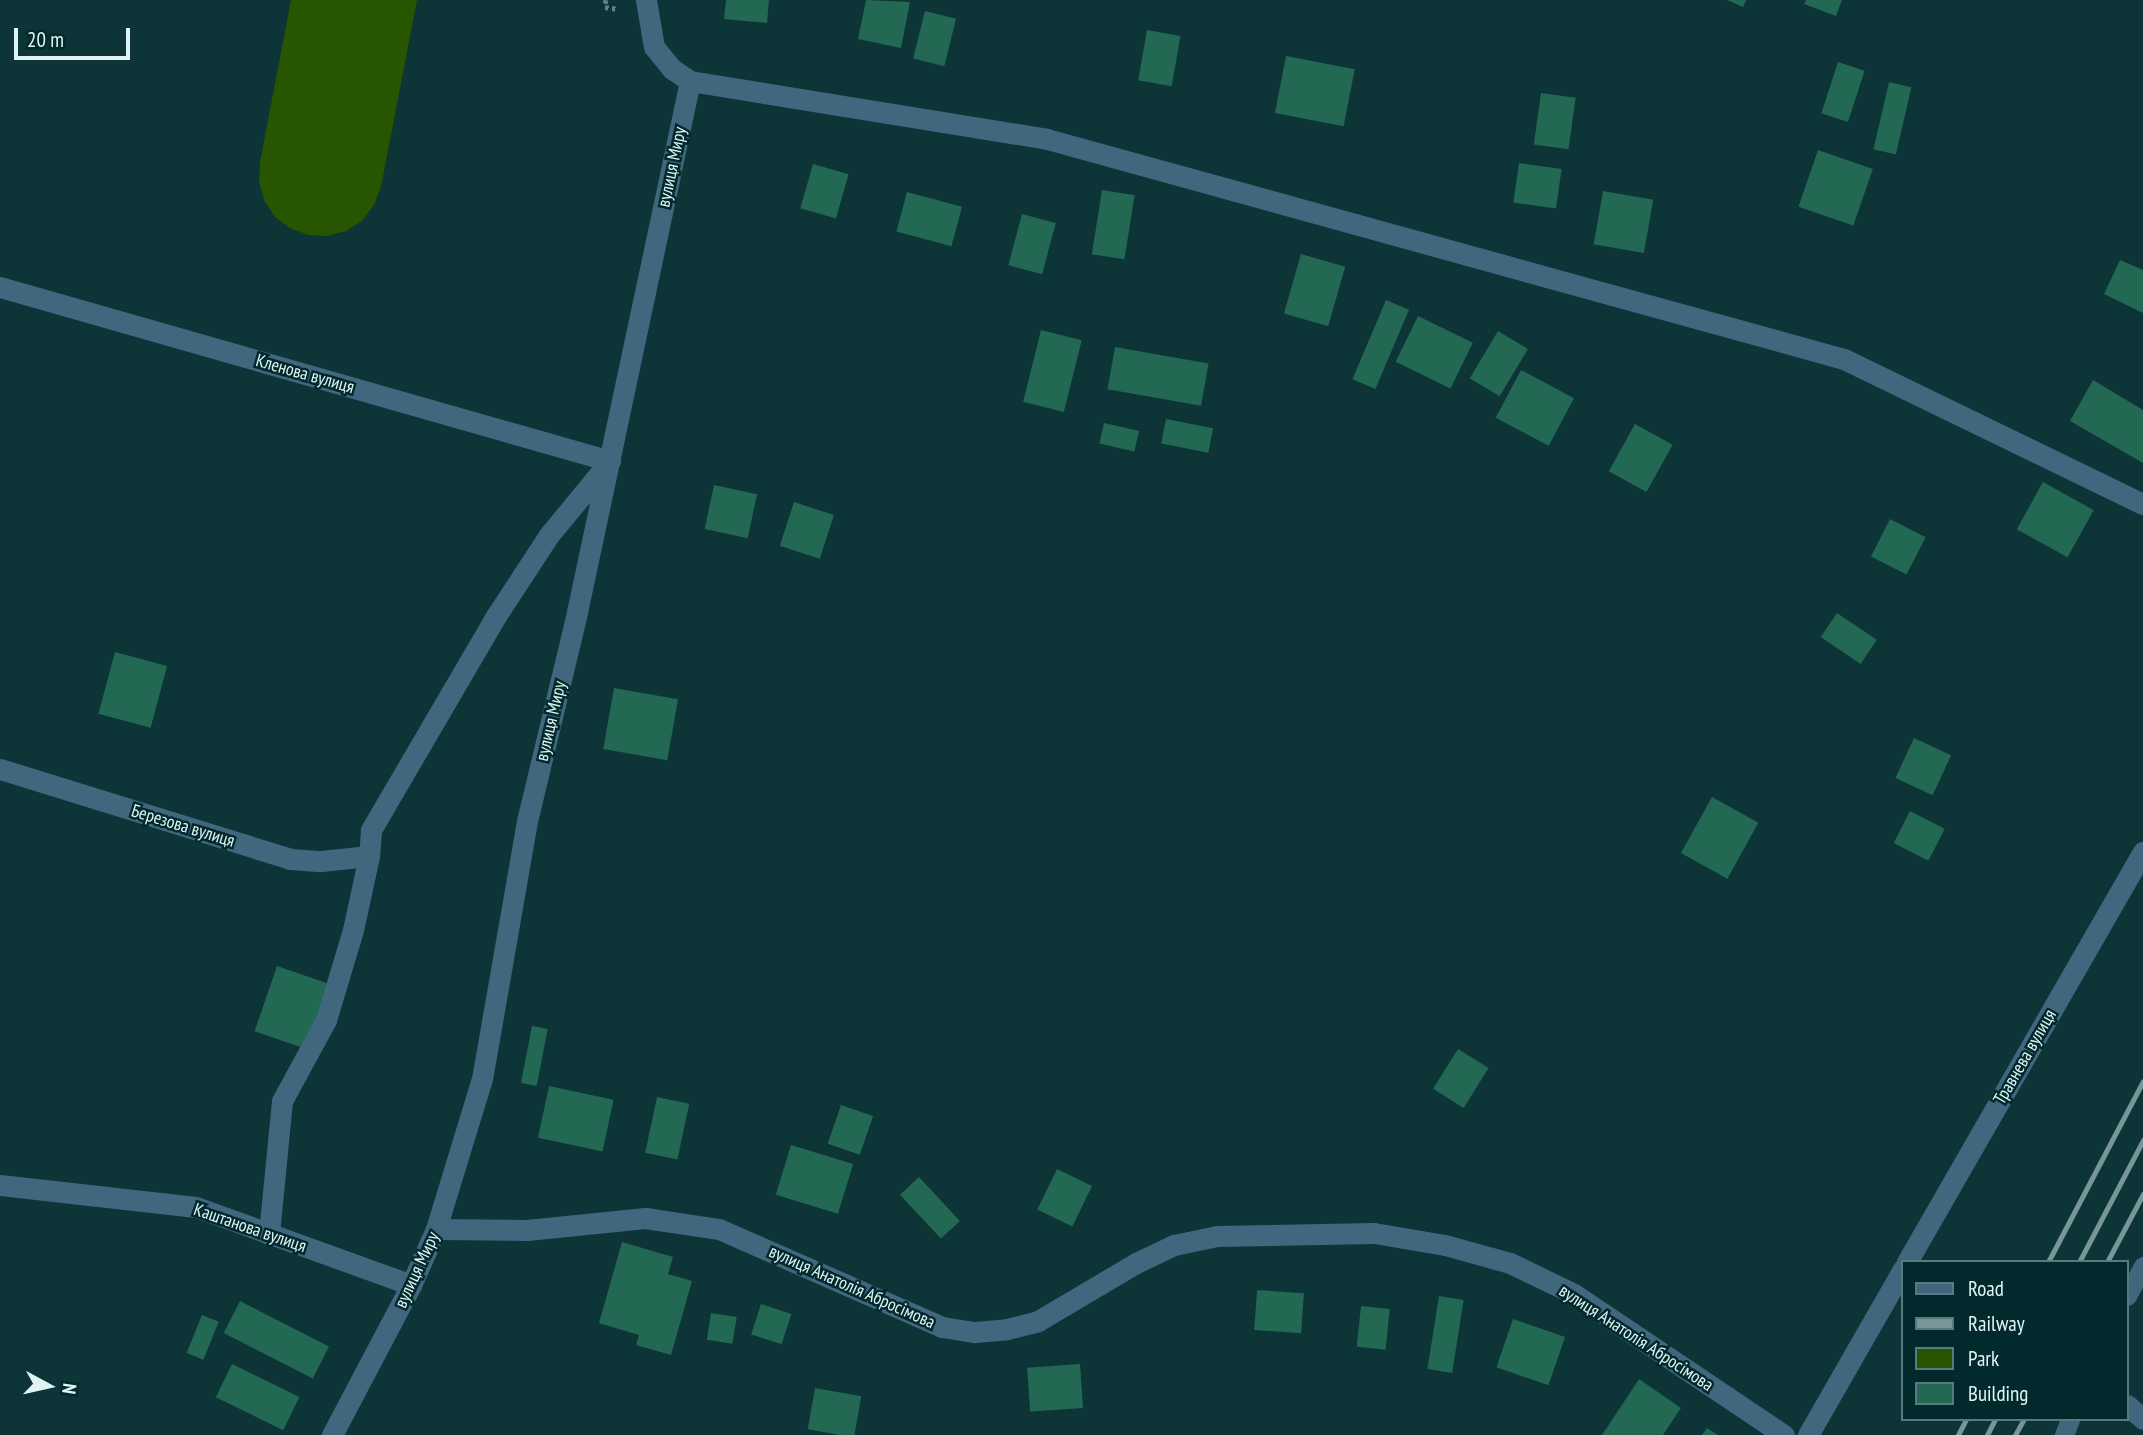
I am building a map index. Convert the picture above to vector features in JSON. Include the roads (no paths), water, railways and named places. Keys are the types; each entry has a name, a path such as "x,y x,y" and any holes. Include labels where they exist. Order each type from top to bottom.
{"street":[{"path":"646,0 654,47 672,69 690,81 1047,139 1844,359 2143,504"},
{"name":"вулиця Миру","path":"332,1435 411,1285 436,1229 482,1079 527,821 610,461 690,81"},
{"name":"Кленова вулиця","path":"0,287 610,461"},
{"path":"269,1234 282,1101 326,1020 353,930 369,856 371,830 477,645 550,535 610,461"},
{"name":"Березова вулиця","path":"0,769 290,859 321,861 369,856"},
{"name":"Травнева вулиця","path":"1908,1260 2143,852"},
{"name":"Каштанова вулиця","path":"0,1185 196,1208 411,1285"},
{"name":"вулиця Анатолія Абросімова","path":"436,1229 527,1230 645,1218 719,1228 942,1327 975,1332 1007,1329 1038,1321 1136,1263 1174,1245 1217,1236 1374,1233 1445,1245 1510,1263 1574,1294 1784,1435"},
{"path":"1808,1435 1902,1271"},
{"path":"2129,1407 2143,1419"}],"lane":[{"path":"2129,1293 2143,1266"}],"railway":[{"path":"2049,1260 2143,1081"},
{"path":"2080,1260 2143,1140"},
{"path":"2108,1260 2143,1194"},
{"path":"1958,1435 1965,1421"},
{"path":"1987,1435 1994,1421"},
{"path":"2015,1435 2023,1421"}]}
